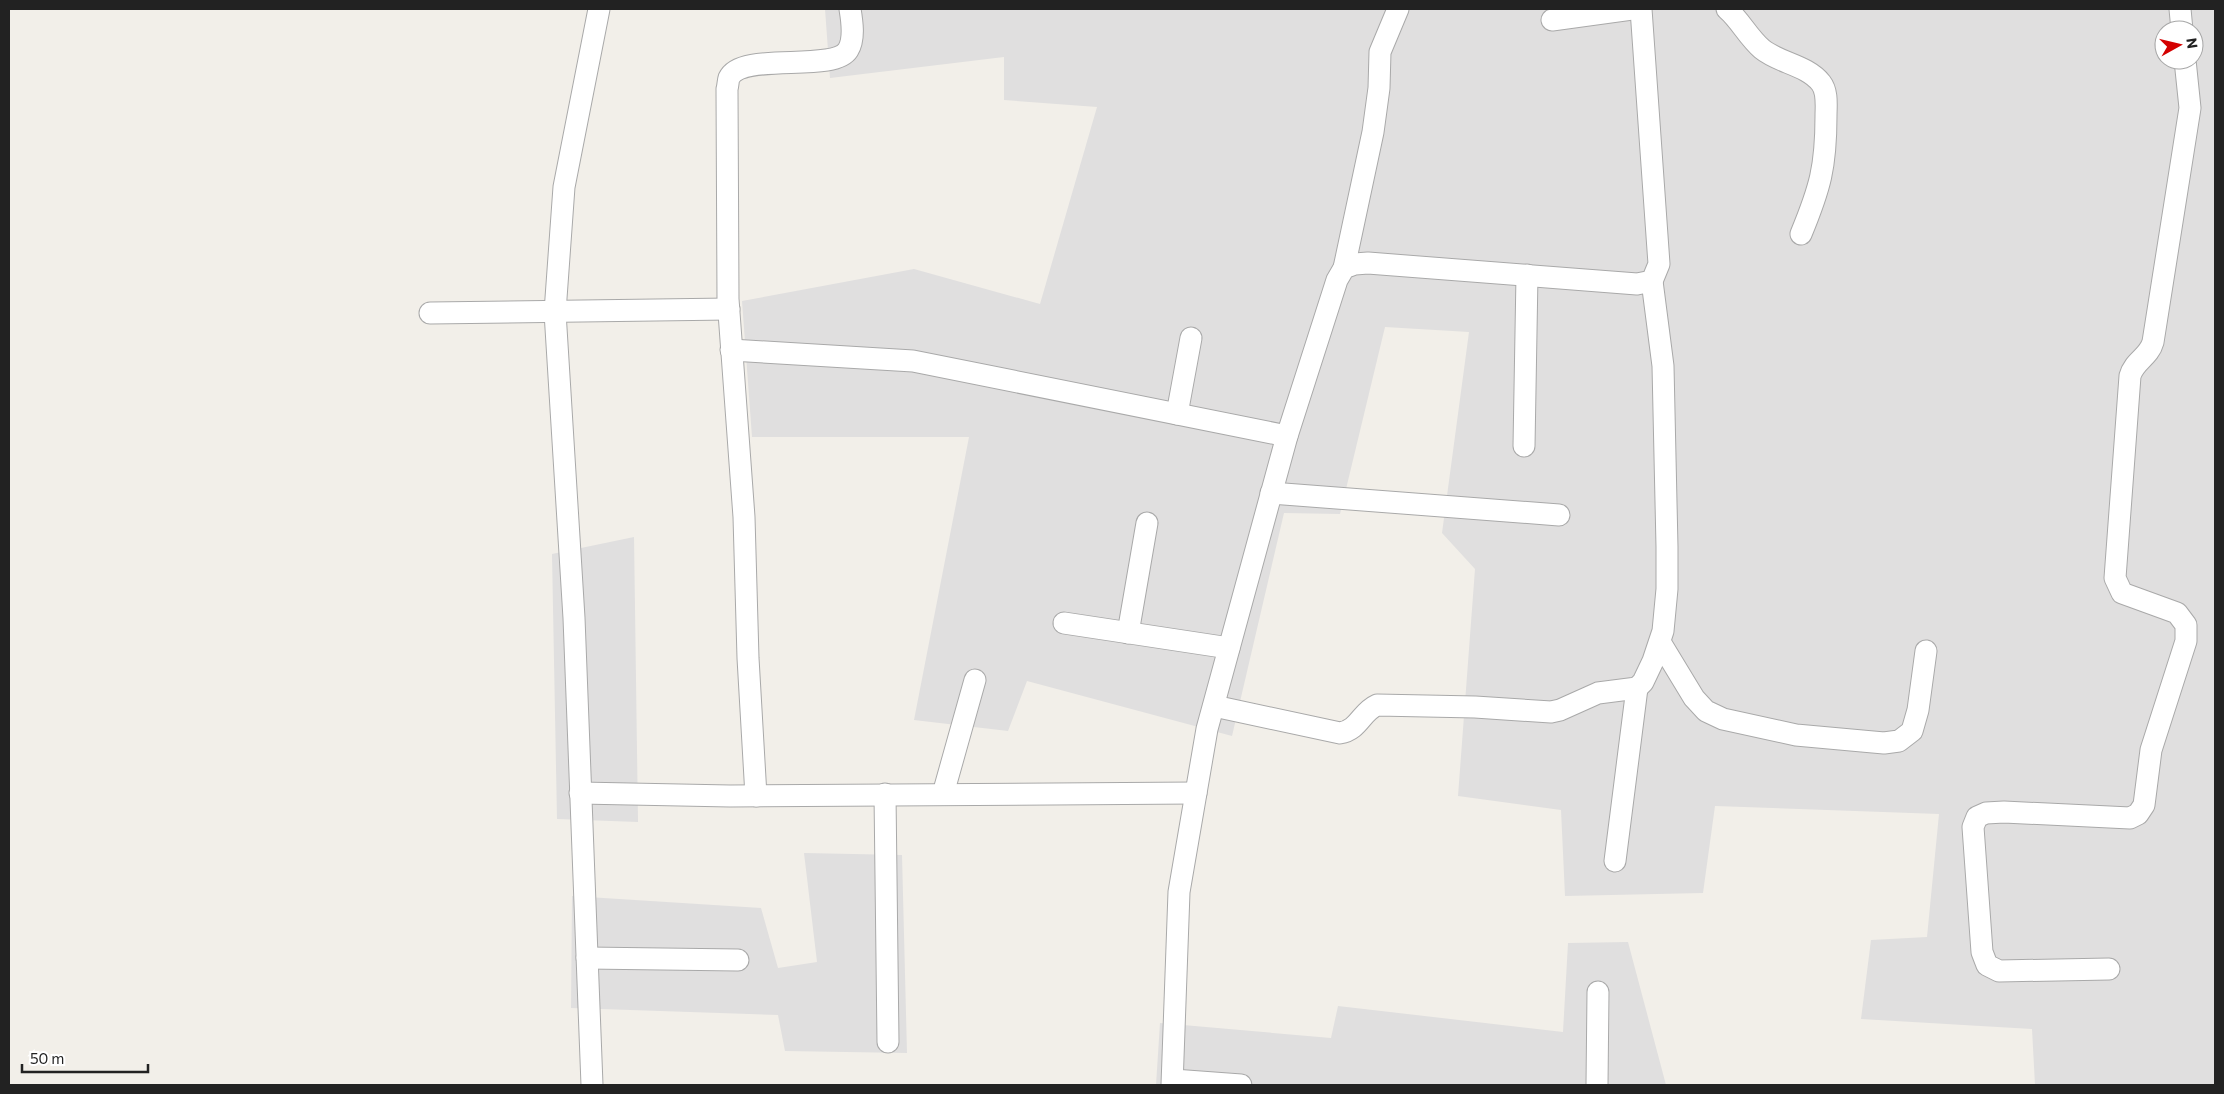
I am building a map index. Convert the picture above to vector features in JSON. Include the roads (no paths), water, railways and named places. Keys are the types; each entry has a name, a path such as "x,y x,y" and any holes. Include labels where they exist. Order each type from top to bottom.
{"street":[{"path":"592,1085 574,618 555,312 564,187 599,9"},
{"path":"756,796 748,658 744,517 729,309 727,109 729,78 736,71 754,66 836,59 847,52 851,41 850,9"},
{"path":"1241,1085 1172,1083 1179,892 1207,729 1287,436 1337,280 1344,268 1373,132 1379,88 1380,52 1398,9"},
{"path":"1552,20 1632,9"},
{"path":"1214,706 1340,733 1349,731 1357,725 1369,708 1377,704 1475,707 1551,712 1560,710 1598,693 1637,688 1643,682 1660,642 1667,590 1667,528 1663,366 1652,280 1659,264 1641,9"},
{"path":"1727,9 1761,48 1811,75 1822,84 1826,98 1824,172 1801,234"},
{"path":"2109,969 1999,971 1988,965 1982,952 1973,827 1977,817 1986,813 2004,812 2130,818 2138,814 2144,805 2151,750 2186,641 2186,625 2177,613 2122,593 2115,578 2130,376 2132,368 2151,350 2153,342 2190,108 2186,70"},
{"path":"1344,268 1355,264 1368,263 1636,284 1652,280"},
{"path":"1524,446 1527,275"},
{"path":"430,314 729,309"},
{"path":"1177,414 1191,338"},
{"path":"731,350 914,361 1287,436"},
{"path":"1271,493 1560,514"},
{"path":"1128,632 1147,523"},
{"path":"1064,622 1229,648"},
{"path":"1660,642 1694,698 1706,711 1723,719 1796,735 1884,743 1899,741 1912,731 1918,710 1926,651"},
{"path":"943,794 975,680"},
{"path":"1615,861 1637,688"},
{"path":"580,793 756,796 1196,793"},
{"path":"885,794 888,1042"},
{"path":"587,958 738,960"},
{"path":"1597,1085 1598,992"}]}
